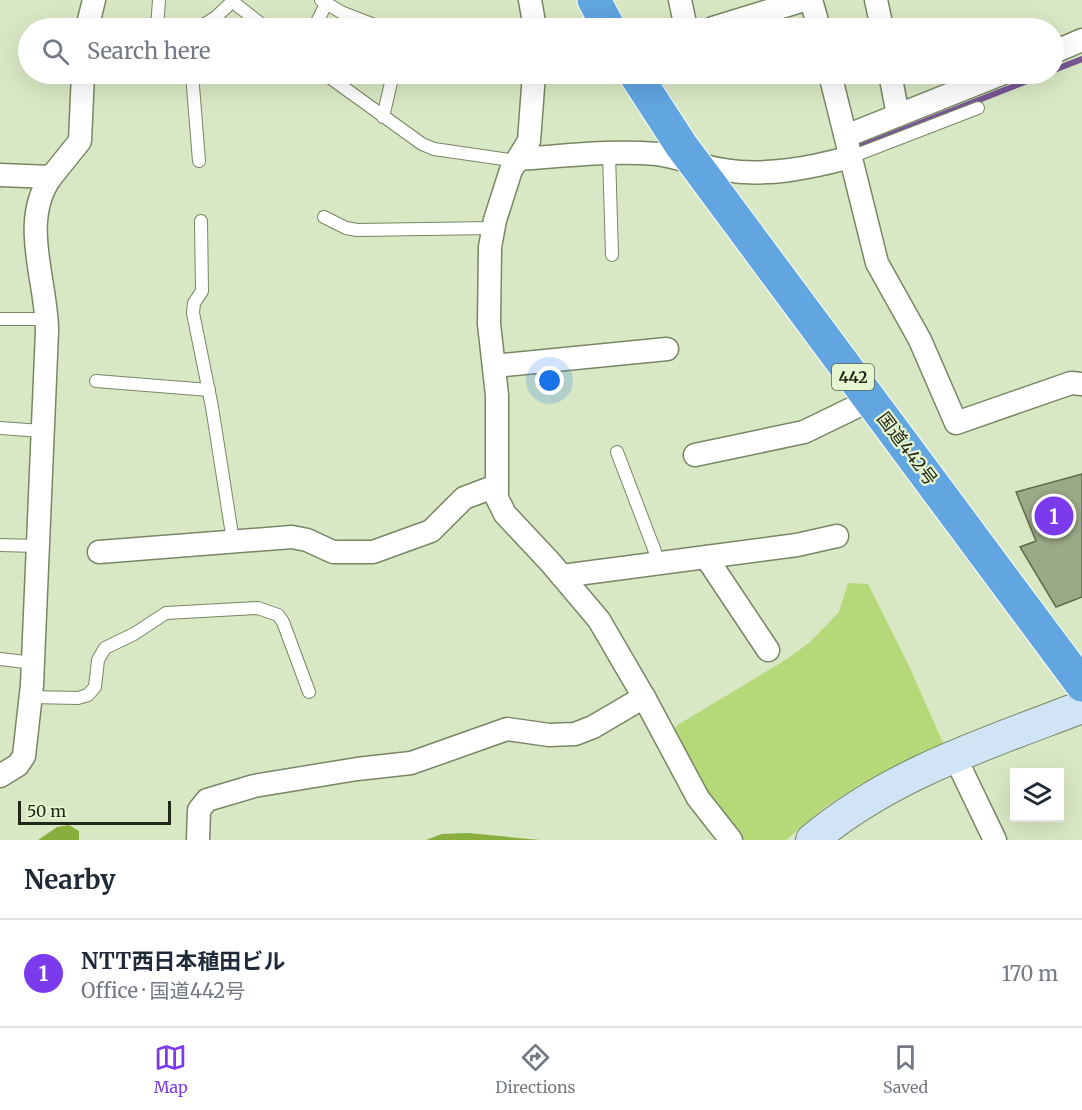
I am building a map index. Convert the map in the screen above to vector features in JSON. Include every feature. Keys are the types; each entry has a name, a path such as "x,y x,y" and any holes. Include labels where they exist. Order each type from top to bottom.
{"highway":[{"path":"594,0 604,18"},
{"name":"国道442号","path":"642,84 695,164 1080,689"}],"street":[{"path":"90,18 94,0"},
{"path":"530,0 533,18"},
{"path":"680,0 684,18"},
{"path":"746,18 804,0"},
{"path":"811,0 816,18"},
{"path":"876,0 880,18"},
{"path":"1064,47 1082,40"},
{"path":"0,776 14,769 24,756 31,697 47,320 35,221 40,195 51,177 80,141 83,84"},
{"path":"533,84 530,141 511,170 493,228 489,324 497,395 497,498 505,514 562,576 606,631 698,798 731,840"},
{"path":"832,84 877,263 920,340 956,423 1071,383 1082,384"},
{"path":"892,84 898,115"},
{"path":"518,160 609,154 658,154 736,172 775,172 848,147 898,115 976,84"},
{"path":"0,175 51,177"},
{"path":"494,366 666,349"},
{"path":"695,455 804,432 870,400"},
{"path":"99,552 300,537 333,552 373,552 431,531 464,498 496,486"},
{"path":"562,576 797,545 837,536"},
{"path":"705,557 768,650"},
{"path":"812,840 867,799 955,757 1080,689"},
{"path":"198,840 199,810 213,798 266,784 357,769 411,763 507,729 549,735 575,734 593,727 644,697"},
{"path":"955,757 995,840"}],"lane":[{"path":"158,18 159,0"},
{"path":"212,18 233,1 254,18"},
{"path":"317,18 323,2 359,18"},
{"path":"193,84 199,161"},
{"path":"339,84 413,139 434,149 518,160"},
{"path":"383,117 391,84"},
{"path":"848,147 978,108"},
{"path":"609,154 612,255"},
{"path":"324,217 346,228 357,230 493,228"},
{"path":"201,221 201,291 194,303 193,313 209,390 233,541"},
{"path":"0,319 47,320"},
{"path":"96,381 209,390"},
{"path":"0,428 42,431"},
{"path":"617,452 659,562"},
{"path":"0,545 37,546"},
{"path":"31,697 78,698 88,695 95,687 98,660 105,648 134,634 166,613 258,608 271,612 283,622 309,692"},
{"path":"0,659 33,663"}],"green space":[{"path":"848,583 868,584 909,666 944,745 859,785 825,807 786,840 742,840 709,803 674,733 676,726 787,659 810,642 839,612"},
{"path":"69,825 79,831 79,840 38,840 57,827"},
{"path":"468,833 540,840 426,840 442,834"}],"building":[{"path":"1082,474 1082,597 1056,607 1020,547 1036,541 1016,492"}],"waterway":[{"path":"1064,66 1082,59"},
{"path":"854,149 1020,84"}],"place":[{"name":"NTT西日本稙田ビル","path":"1054,516"}]}
